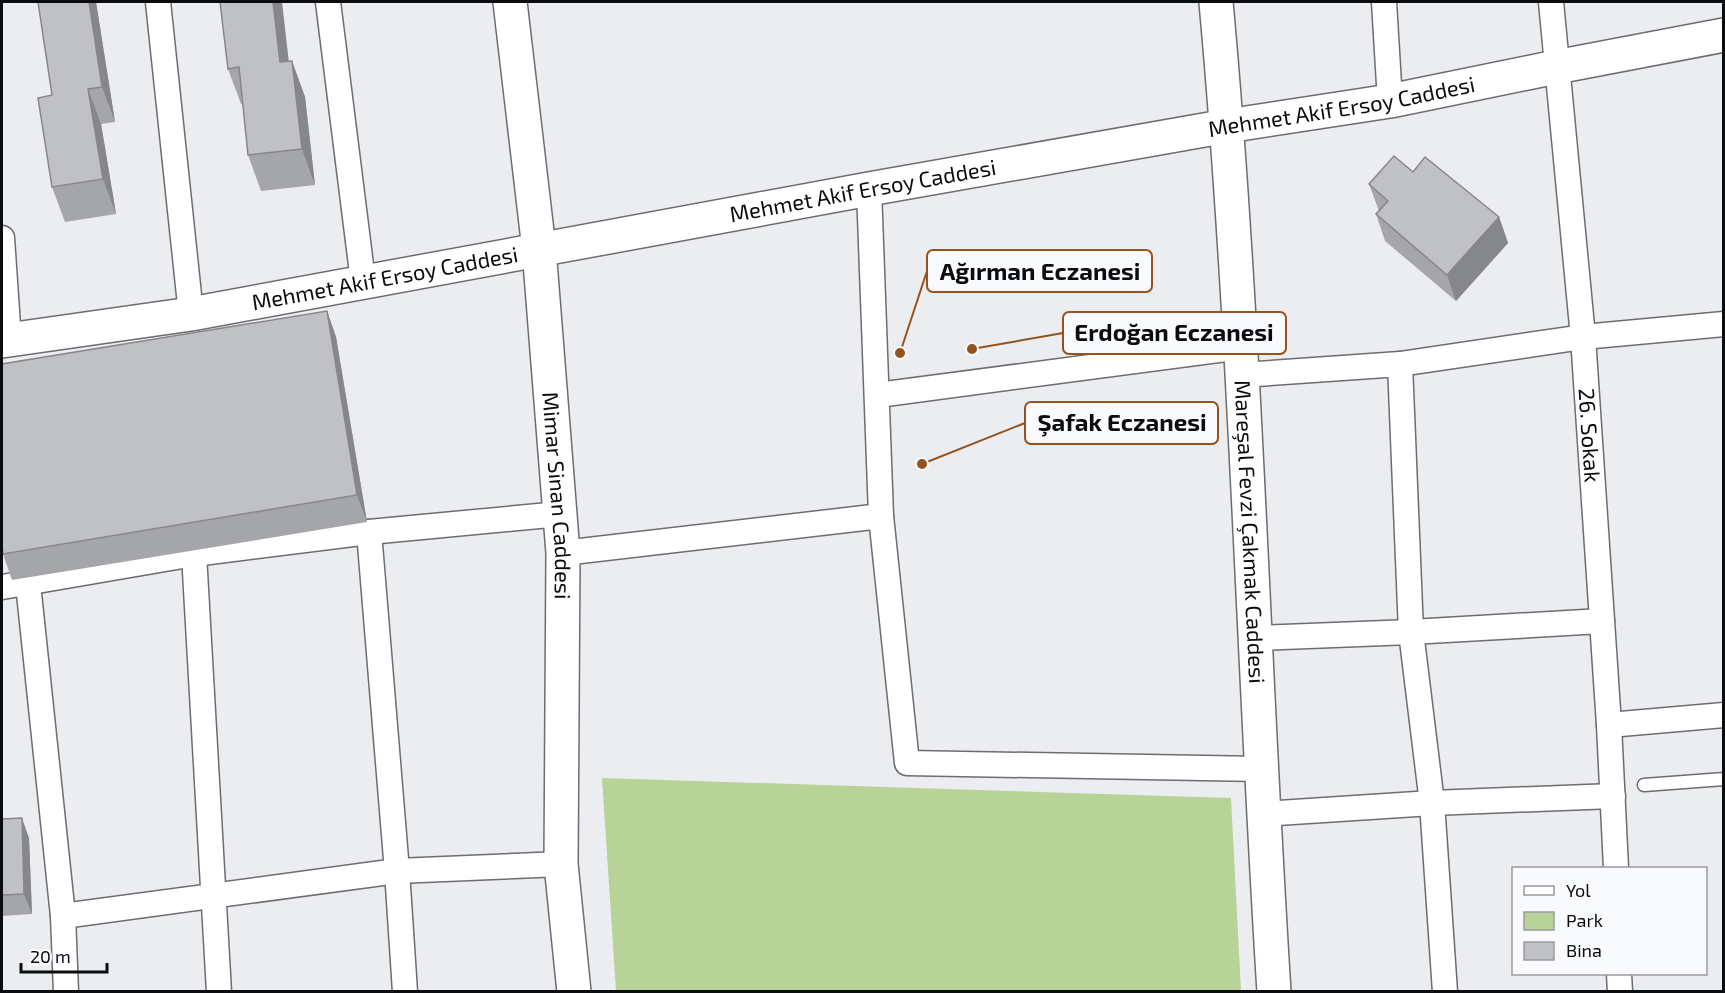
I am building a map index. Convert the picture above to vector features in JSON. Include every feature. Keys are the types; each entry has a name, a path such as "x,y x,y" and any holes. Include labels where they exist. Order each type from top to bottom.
{"street":[{"path":"158,2 191,314"},
{"path":"328,2 363,281"},
{"name":"Mimar Sinan Caddesi","path":"510,2 539,249 563,553 561,864 574,992"},
{"name":"Mareşal Fevzi Çakmak Caddesi","path":"1216,2 1227,126 1241,361 1274,992"},
{"path":"1384,2 1390,101"},
{"name":"26. Sokak","path":"1551,2 1583,337 1609,725 1616,867"},
{"name":"Mehmet Akif Ersoy Caddesi","path":"5,341 191,314 869,189 1227,126 1390,101 1724,35"},
{"path":"869,189 881,516 907,763 1261,770"},
{"path":"2,238 5,341"},
{"path":"878,395 1241,361 1400,364 1583,337 1724,324"},
{"path":"1400,364 1411,632 1432,803 1445,992"},
{"path":"2,587 194,554 369,532 560,513"},
{"path":"563,553 881,516"},
{"path":"369,532 405,992"},
{"path":"194,554 219,992"},
{"path":"28,584 63,916 66,992"},
{"path":"1255,638 1602,621"},
{"path":"1609,725 1724,715"},
{"path":"1263,814 1432,803 1613,796"},
{"path":"63,916 397,871 561,864"},
{"path":"1619,975 1620,992"}],"lane":[{"path":"1644,785 1724,779"}],"green space":[{"path":"602,778 1231,798 1241,991 616,991"}],"building":[{"path":"38,2 89,2 102,87 88,89 103,179 52,187 38,98 52,95"},
{"path":"220,2 273,2 280,62 292,61 302,149 248,155 239,67 228,69"},
{"path":"1394,156 1413,172 1425,157 1499,217 1447,275 1376,214 1388,201 1369,184"},
{"path":"327,311 357,495 3,554 2,364"},
{"path":"22,818 24,894 2,895 2,819"}],"place":[{"name":"Erdoğan Eczanesi","path":"972,349"},
{"name":"Ağırman Eczanesi","path":"900,353"},
{"name":"Şafak Eczanesi","path":"922,464"}]}
